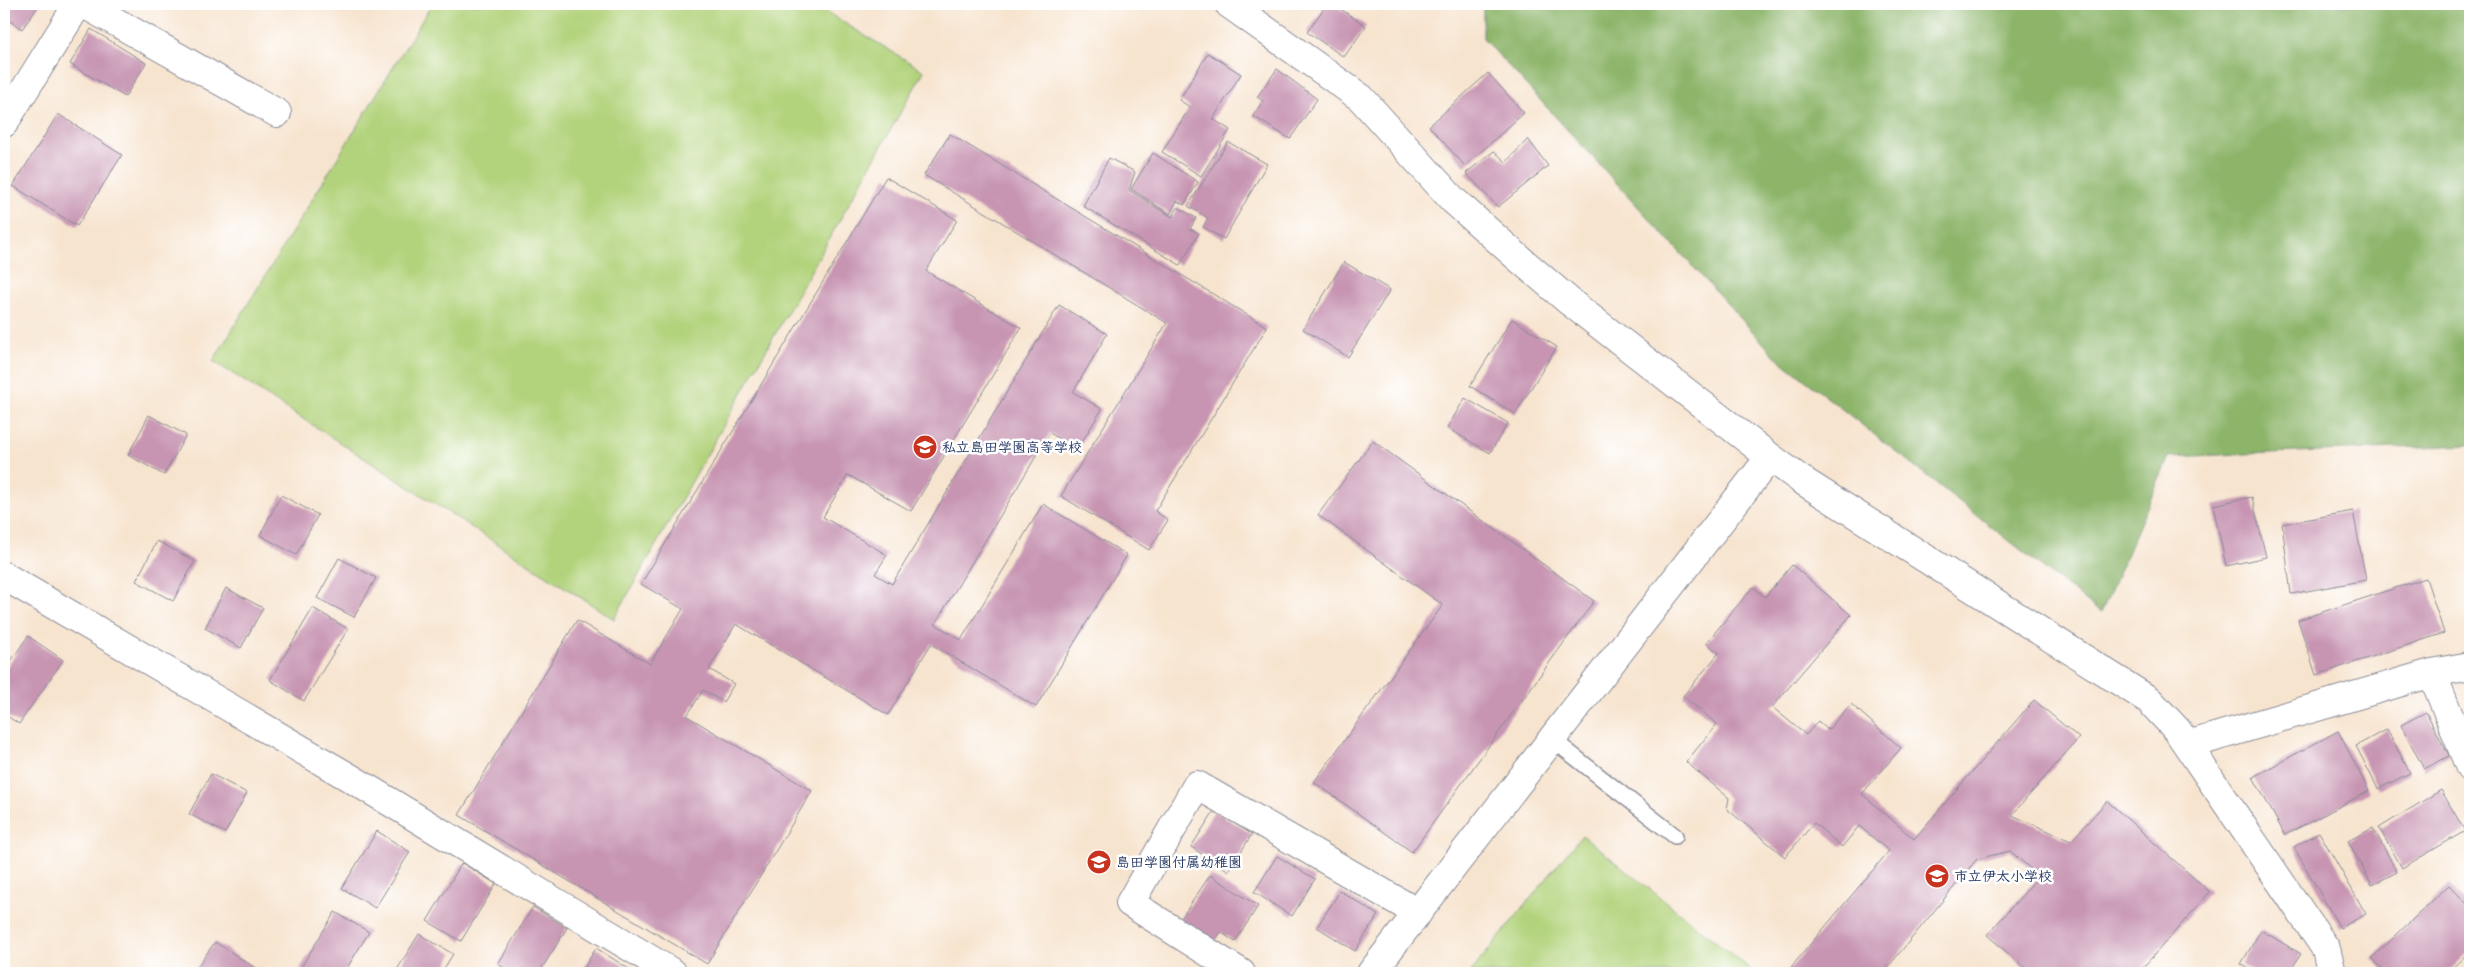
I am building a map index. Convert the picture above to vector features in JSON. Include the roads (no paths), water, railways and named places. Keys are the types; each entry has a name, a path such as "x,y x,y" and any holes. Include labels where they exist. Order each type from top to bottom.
{"street":[{"path":"4,123 78,4"},
{"path":"84,4 277,113"},
{"path":"1229,4 1361,98 1453,200 1515,255 1570,302 1770,457 1808,485 2148,700 2177,730 2188,745 2326,949 2332,973"},
{"path":"1371,973 1770,457"},
{"path":"4,576 352,778 673,973"},
{"path":"2188,745 2432,673 2470,666"},
{"path":"2432,673 2470,768"},
{"path":"1241,973 1130,903 1197,785 1418,913"}],"lane":[{"path":"1552,739 1675,836"}],"place":[{"name":"私立島田学園高等学校","path":"925,447"},
{"name":"島田学園付属幼稚園","path":"1099,862"},
{"name":"市立伊太小学校","path":"1937,876"}]}
